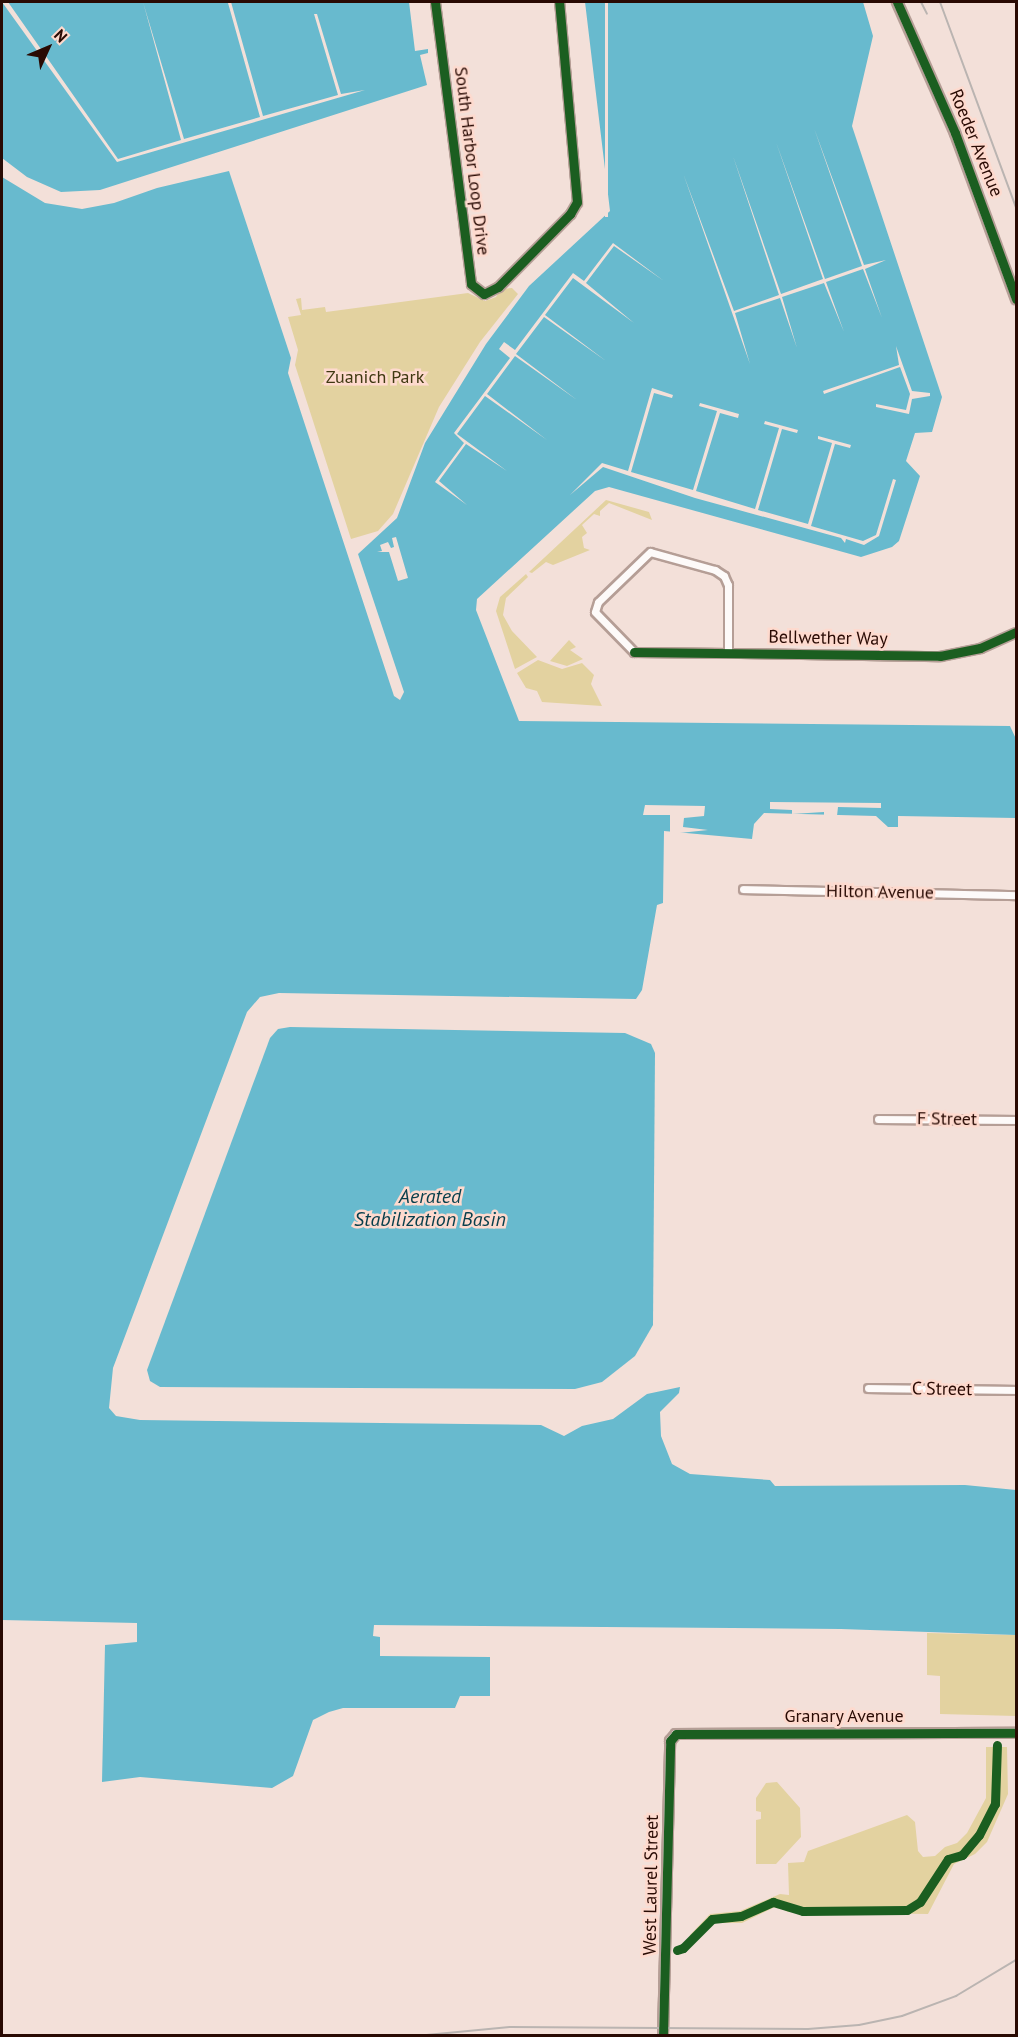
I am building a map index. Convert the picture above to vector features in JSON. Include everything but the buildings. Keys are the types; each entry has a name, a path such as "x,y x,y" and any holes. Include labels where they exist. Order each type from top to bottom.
{"street":[{"name":"South Harbor Loop Drive","path":"435,2 471,284 484,294 502,282 528,253 570,214 578,197 559,2"},
{"name":"Roeder Avenue","path":"897,2 956,133 1017,299"},
{"name":"Bellwether Way","path":"728,653 728,585 715,570 650,552 598,602 595,612 634,652 940,656 980,648 1017,632"},
{"name":"Hilton Avenue","path":"743,889 1017,895"},
{"name":"F Street","path":"878,1119 1017,1120"},
{"name":"C Street","path":"868,1388 1017,1390"},
{"name":"Granary Avenue","path":"673,1736 681,1731 1017,1733"},
{"name":"West Laurel Street","path":"663,2036 673,1736"}],"green space":[{"name":"Zuanich Park","path":"512,288 518,294 480,342 439,407 393,514 378,531 351,539 295,365 298,350 288,317 301,315 296,299 301,298 302,310 325,307 326,312 468,293 485,301 496,297 501,289"},
{"path":"606,500 649,512 652,520 609,503 600,511 600,516 594,514 582,525 587,533 582,537 584,548 590,550 553,565 546,562 532,573 529,572"},
{"path":"526,574 528,577 506,598 503,615 512,631 537,657 515,669 496,611 500,597"},
{"path":"569,640 576,647 570,650 583,659 567,666 550,661"},
{"path":"538,660 562,669 582,663 594,675 591,684 602,706 542,702 537,691 526,688 517,673"},
{"path":"927,1633 1016,1635 1016,1716 940,1714 940,1676 927,1675"},
{"path":"986,1747 1007,1747 1008,1794 987,1842 975,1854 954,1864 928,1914 788,1912 777,1906 742,1923 711,1923 693,1945 689,1944 690,1935 710,1914 740,1911 780,1894 789,1895 788,1863 804,1862 808,1851 907,1815 915,1822 918,1851 923,1857 935,1856 945,1847 957,1843 967,1833 986,1798"},
{"path":"777,1782 800,1808 801,1837 776,1864 756,1864 756,1820 761,1819 761,1812 756,1811 756,1798 766,1783"}],"water":[{"path":"2,2 409,2 415,51 428,49 428,53 420,55 427,85 100,190 61,192 27,177 2,158"},
{"path":"585,2 863,2 873,36 852,126 942,397 932,432 915,433 906,461 920,476 899,541 892,547 861,557 609,487 595,491 477,599 476,610 519,721 1010,726 1016,739 1016,818 898,816 898,827 888,827 876,816 764,813 754,824 752,839 664,831 663,903 657,905 642,990 636,999 279,993 260,997 247,1012 113,1368 109,1408 116,1416 140,1420 541,1425 564,1436 582,1426 613,1419 647,1394 680,1387 679,1393 660,1412 661,1436 672,1464 690,1474 770,1480 775,1486 965,1485 1016,1490 1016,1635 841,1629 374,1625 373,1636 380,1637 380,1656 490,1657 490,1696 460,1696 455,1708 343,1708 329,1712 313,1720 293,1776 272,1788 140,1777 102,1782 105,1645 137,1642 137,1623 2,1620 2,177 45,203 82,209 114,203 157,188 229,171 291,358 288,373 394,696 400,700 404,692 358,554 397,518 425,443 486,344 529,286 610,211"},
{"name":"Aerated Stabilization Basin","path":"290,1027 625,1033 651,1044 655,1053 653,1325 635,1356 602,1382 575,1389 160,1387 150,1381 147,1370 270,1038 278,1029"}],"pier":[{"path":"2,2 8,2 118,159 181,140 143,2 184,139 260,117 228,3 231,2 263,116 338,95 314,14 317,14 341,94 365,90 117,162"},
{"path":"605,2 608,2 608,217 605,217"},
{"path":"814,128 864,265 886,260 865,269 882,318 863,269 826,282 844,332 824,283 782,297 797,348 780,298 735,313 750,364 683,173 734,311 779,295 733,156 781,294 823,279 776,142 825,279 862,266"},
{"path":"613,243 664,281 614,246 586,283 634,323 573,278 545,315 606,361 544,317 516,354 577,400 515,356 487,394 547,440 485,396 457,434 507,471 466,444 439,481 467,505 435,482 464,443 454,433 510,358 499,349 504,342 515,350 573,273 584,281"},
{"path":"896,346 912,391 930,393 930,396 912,399 909,414 876,407 876,404 906,410 910,394 900,367 824,394 823,391 899,365"},
{"path":"652,388 673,395 672,398 654,393 631,472 693,490 717,411 699,406 700,403 739,414 738,418 720,413 696,491 755,509 779,428 764,424 765,421 798,430 797,433 782,429 758,510 808,524 832,443 818,439 818,436 851,445 850,448 835,444 811,526 863,541 876,535 893,479 896,480 879,536 864,545 846,539 845,543 841,538 695,498 603,467 570,495 602,463 628,471"},
{"path":"396,537 408,578 398,581 389,552 377,552 382,551 380,545 388,542 391,548 394,547 392,538"},
{"path":"770,802 881,803 881,808 838,807 837,816 824,816 824,812 792,814 792,810 770,809"},
{"path":"645,805 705,806 704,816 684,818 683,827 708,830 670,834 670,815 643,815"}],"railway":[{"path":"921,2 927,14"},
{"path":"940,2 1016,208"},
{"path":"416,2036 510,2027 808,2029 859,2025 902,2016 956,1996 1016,1960"}],"cycle path":[{"path":"435,2 471,284 484,294 498,287 570,214 577,202 559,2"},
{"path":"897,2 955,133 1016,299"},
{"path":"634,652 940,656 980,648 1016,632"},
{"path":"663,2036 670,1741 676,1734 1016,1733"},
{"path":"677,1950 683,1948 712,1919 741,1916 773,1902 803,1911 907,1910 920,1902 948,1859 962,1855 979,1835 995,1804 997,1745"}]}
